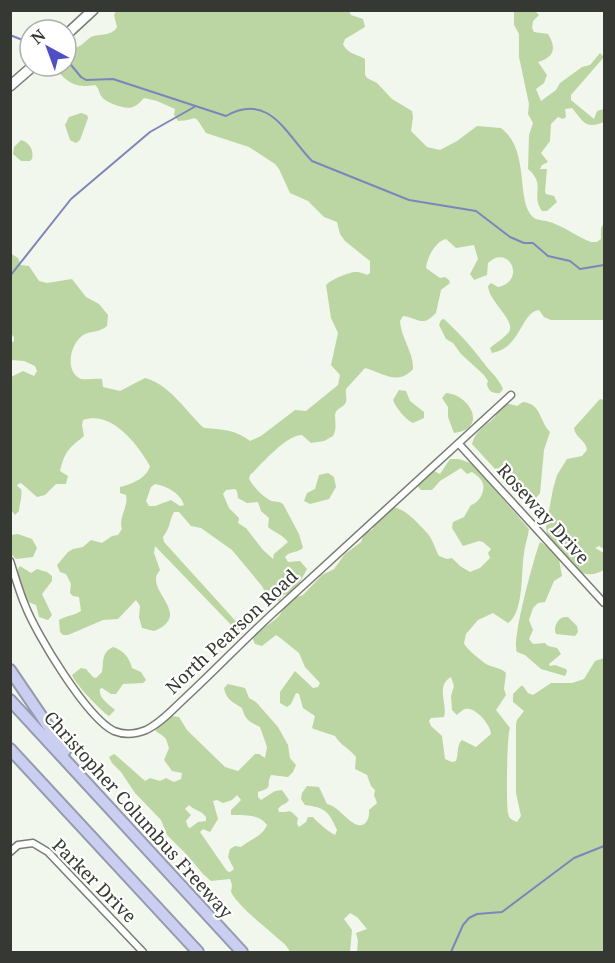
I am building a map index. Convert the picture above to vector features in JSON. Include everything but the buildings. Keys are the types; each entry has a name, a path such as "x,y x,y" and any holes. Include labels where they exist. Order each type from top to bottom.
{"highway":[{"path":"10,670 88,784"},
{"name":"Christopher Columbus Freeway","path":"10,700 242,952"},
{"path":"10,748 198,952"},
{"path":"10,754 37,777"}],"main road":[{"path":"78,24 93,10"}],"street":[{"name":"North Pearson Road","path":"10,561 25,605 41,639 69,681 103,723 115,731 127,734 138,733 157,723 271,615 512,396"},
{"name":"Roseway Drive","path":"459,444 604,603"},
{"name":"Parker Drive","path":"10,852 18,845 33,843 48,852 143,952"}],"green space":[{"path":"116,11 349,11 351,15 363,19 365,27 345,39 343,44 350,52 365,59 367,78 377,83 392,99 412,111 411,131 427,147 440,150 477,126 501,128 516,149 525,200 533,217 558,225 591,242 601,239 601,228 604,223 604,320 551,320 544,317 539,310 528,317 509,344 502,350 492,353 490,348 509,332 510,327 506,316 489,292 488,286 491,283 498,287 507,283 512,278 512,265 502,257 496,258 488,263 487,275 474,280 470,274 478,259 474,245 456,248 446,239 436,246 426,268 440,278 445,277 450,283 441,290 436,313 424,321 403,316 400,321 412,357 413,369 402,377 390,377 365,368 346,389 346,402 335,415 333,436 324,441 311,443 302,435 296,436 282,445 250,475 249,479 257,490 270,500 283,504 299,534 303,548 285,557 288,562 300,561 307,569 295,589 279,601 267,602 262,594 264,590 262,586 232,550 201,528 191,526 179,512 174,512 163,537 164,542 242,628 237,631 155,546 154,553 160,570 156,577 157,585 170,612 169,619 164,625 154,631 142,628 139,617 140,606 136,600 118,619 103,620 68,635 60,632 59,620 81,611 79,597 70,593 71,584 66,574 60,572 57,565 68,552 83,547 91,540 102,543 118,535 122,529 121,520 127,499 126,495 120,493 120,487 142,477 150,466 123,431 104,420 94,418 83,420 84,436 68,451 60,471 68,476 66,484 56,484 45,495 37,497 21,483 18,484 17,486 21,489 19,511 15,515 11,510 11,377 23,371 34,376 37,371 35,366 24,361 11,360 11,343 14,337 10,333 10,253 18,258 21,265 29,266 39,281 47,283 72,279 86,297 99,304 108,315 107,326 85,334 73,349 72,368 74,374 79,378 102,379 103,387 120,391 145,378 163,387 204,428 239,434 250,441 261,436 295,410 306,411 338,385 340,375 331,365 338,333 331,318 326,285 350,273 358,272 367,275 370,273 370,261 345,241 340,234 337,222 324,217 308,201 290,193 275,164 249,147 206,133 195,118 178,121 174,115 175,109 157,101 144,98 133,107 122,107 104,99 95,85 76,85 65,78 78,78 78,46 91,37 109,34 117,27 114,15","holes":["155,484 180,497 184,505 180,506 171,500 149,506 146,501 151,487","235,489 238,498 247,503 258,502 261,511 269,518 268,527 288,542 274,554 273,559 246,528 238,523 239,518 229,508 223,494 226,490"]},
{"path":"514,11 535,11 539,15 533,21 534,32 548,34 553,45 550,56 538,62 547,75 544,83 536,89 541,101 556,90 560,83 582,67 590,65 600,53 604,57 571,95 571,100 594,119 597,111 604,109 604,122 588,125 572,108 565,109 566,117 563,119 558,117 551,124 550,141 541,153 548,162 540,169 547,169 545,192 554,196 557,202 547,211 542,211 539,205 537,180 528,169 529,135 533,123 528,114 529,104 519,57 519,34 514,25"},
{"path":"81,113 87,115 88,118 80,140 76,143 70,140 65,125 69,117"},
{"path":"21,140 27,143 32,150 30,161 21,161 13,154 14,147"},
{"path":"444,319 465,340 496,378 503,389 500,393 490,390 484,375 461,354 453,343 446,339 439,325"},
{"path":"399,390 406,391 410,401 424,412 424,418 413,423 401,413 393,400"},
{"path":"446,393 463,400 472,412 471,425 464,430 454,433 448,417 448,407 442,398"},
{"path":"600,399 604,400 604,549 599,546 595,548 604,553 604,570 589,574 575,570 567,563 566,555 548,540 546,527 557,475 567,459 582,456 587,450 574,428"},
{"path":"523,402 537,409 550,432 544,450 540,493 536,498 526,499 518,493 504,472 495,469 472,444 478,432 494,418 503,406 508,404 517,406"},
{"path":"450,459 459,459 473,464 529,529 524,553 521,591 513,618 508,623 493,613 478,620 466,634 464,643 486,664 506,673 504,689 506,695 496,710 510,728 507,797 508,813 512,820 517,822 521,816 516,793 516,724 524,711 513,702 513,694 521,686 533,695 551,683 572,683 584,679 595,661 604,658 604,952 357,952 356,933 367,929 357,917 350,913 344,919 352,930 350,952 290,952 239,903 231,892 230,879 211,881 203,874 167,835 161,820 135,793 109,757 114,754 145,781 150,778 160,781 166,778 174,782 181,779 182,773 172,771 164,760 169,748 166,739 155,728 157,720 165,715 179,717 187,730 225,767 238,771 255,754 265,758 267,747 260,727 246,718 242,708 228,698 224,688 228,684 245,688 249,698 256,702 278,727 288,745 290,758 296,765 288,777 271,775 268,787 258,792 258,797 261,800 275,791 282,790 289,800 279,807 279,812 292,813 298,818 299,827 306,822 308,817 313,817 335,835 337,830 328,814 317,807 305,805 301,799 307,786 319,787 327,804 335,807 355,824 364,824 368,820 369,810 377,803 375,790 367,775 355,769 356,757 335,736 312,728 315,716 303,708 299,694 296,693 287,707 280,703 280,692 295,671 313,688 318,687 320,683 305,667 299,653 276,635 262,646 255,644 253,639 280,615 284,604 303,595 322,575 334,569 345,554 361,542 364,534 373,529 374,522 384,506 397,508 414,519 430,536 439,556 452,558 470,572 480,568 490,558 488,553 491,549 479,541 463,546 452,528 453,522 464,517 471,505 481,497 482,482 472,472 467,474 461,468 440,481 432,490 421,490 416,485 430,469 440,474","holes":["451,677 454,686 451,696 452,710 457,715 465,709 478,713 491,734 476,747 462,740 456,761 452,762 445,759 442,736 429,721 431,718 444,717 443,690 446,681","237,795 241,800 231,810 231,815 255,817 267,825 259,835 241,847 235,846 230,849 228,857 234,869 230,872 200,832 203,829 210,832 218,819 213,801 223,803 232,800","189,805 204,815 206,821 188,827 186,821 191,815 185,809"]},
{"path":"328,473 334,477 336,487 329,499 310,504 304,501 307,493 315,489 319,475"},
{"path":"18,534 32,539 37,548 33,557 16,559 11,554 11,535"},
{"path":"540,542 559,560 562,576 554,581 545,602 538,603 533,608 529,620 533,630 529,639 533,644 545,643 557,648 561,654 549,664 566,669 565,676 541,669 525,655 517,652 520,617"},
{"path":"20,566 31,573 37,569 52,576 52,581 42,594 52,615 48,620 39,617 36,605 28,602 19,589 21,581 16,572"},
{"path":"564,617 568,617 577,626 578,632 575,636 556,634 556,624"},
{"path":"113,647 125,655 132,668 141,672 146,680 143,683 123,684 116,694 100,689 102,698 115,710 109,716 78,685 72,675 81,668 86,669 96,678 102,672 105,655"}],"waterway":[{"path":"10,35 18,38"},
{"path":"78,73 86,80 113,79 226,116 241,110 254,109 266,113 285,129 312,161 409,200 476,211 510,237 524,243 533,243 548,256 570,261 580,269 604,265"},
{"path":"10,276 71,199 150,132 196,106"},
{"path":"451,952 463,925 469,918 477,914 502,912 574,858 604,846"}]}
